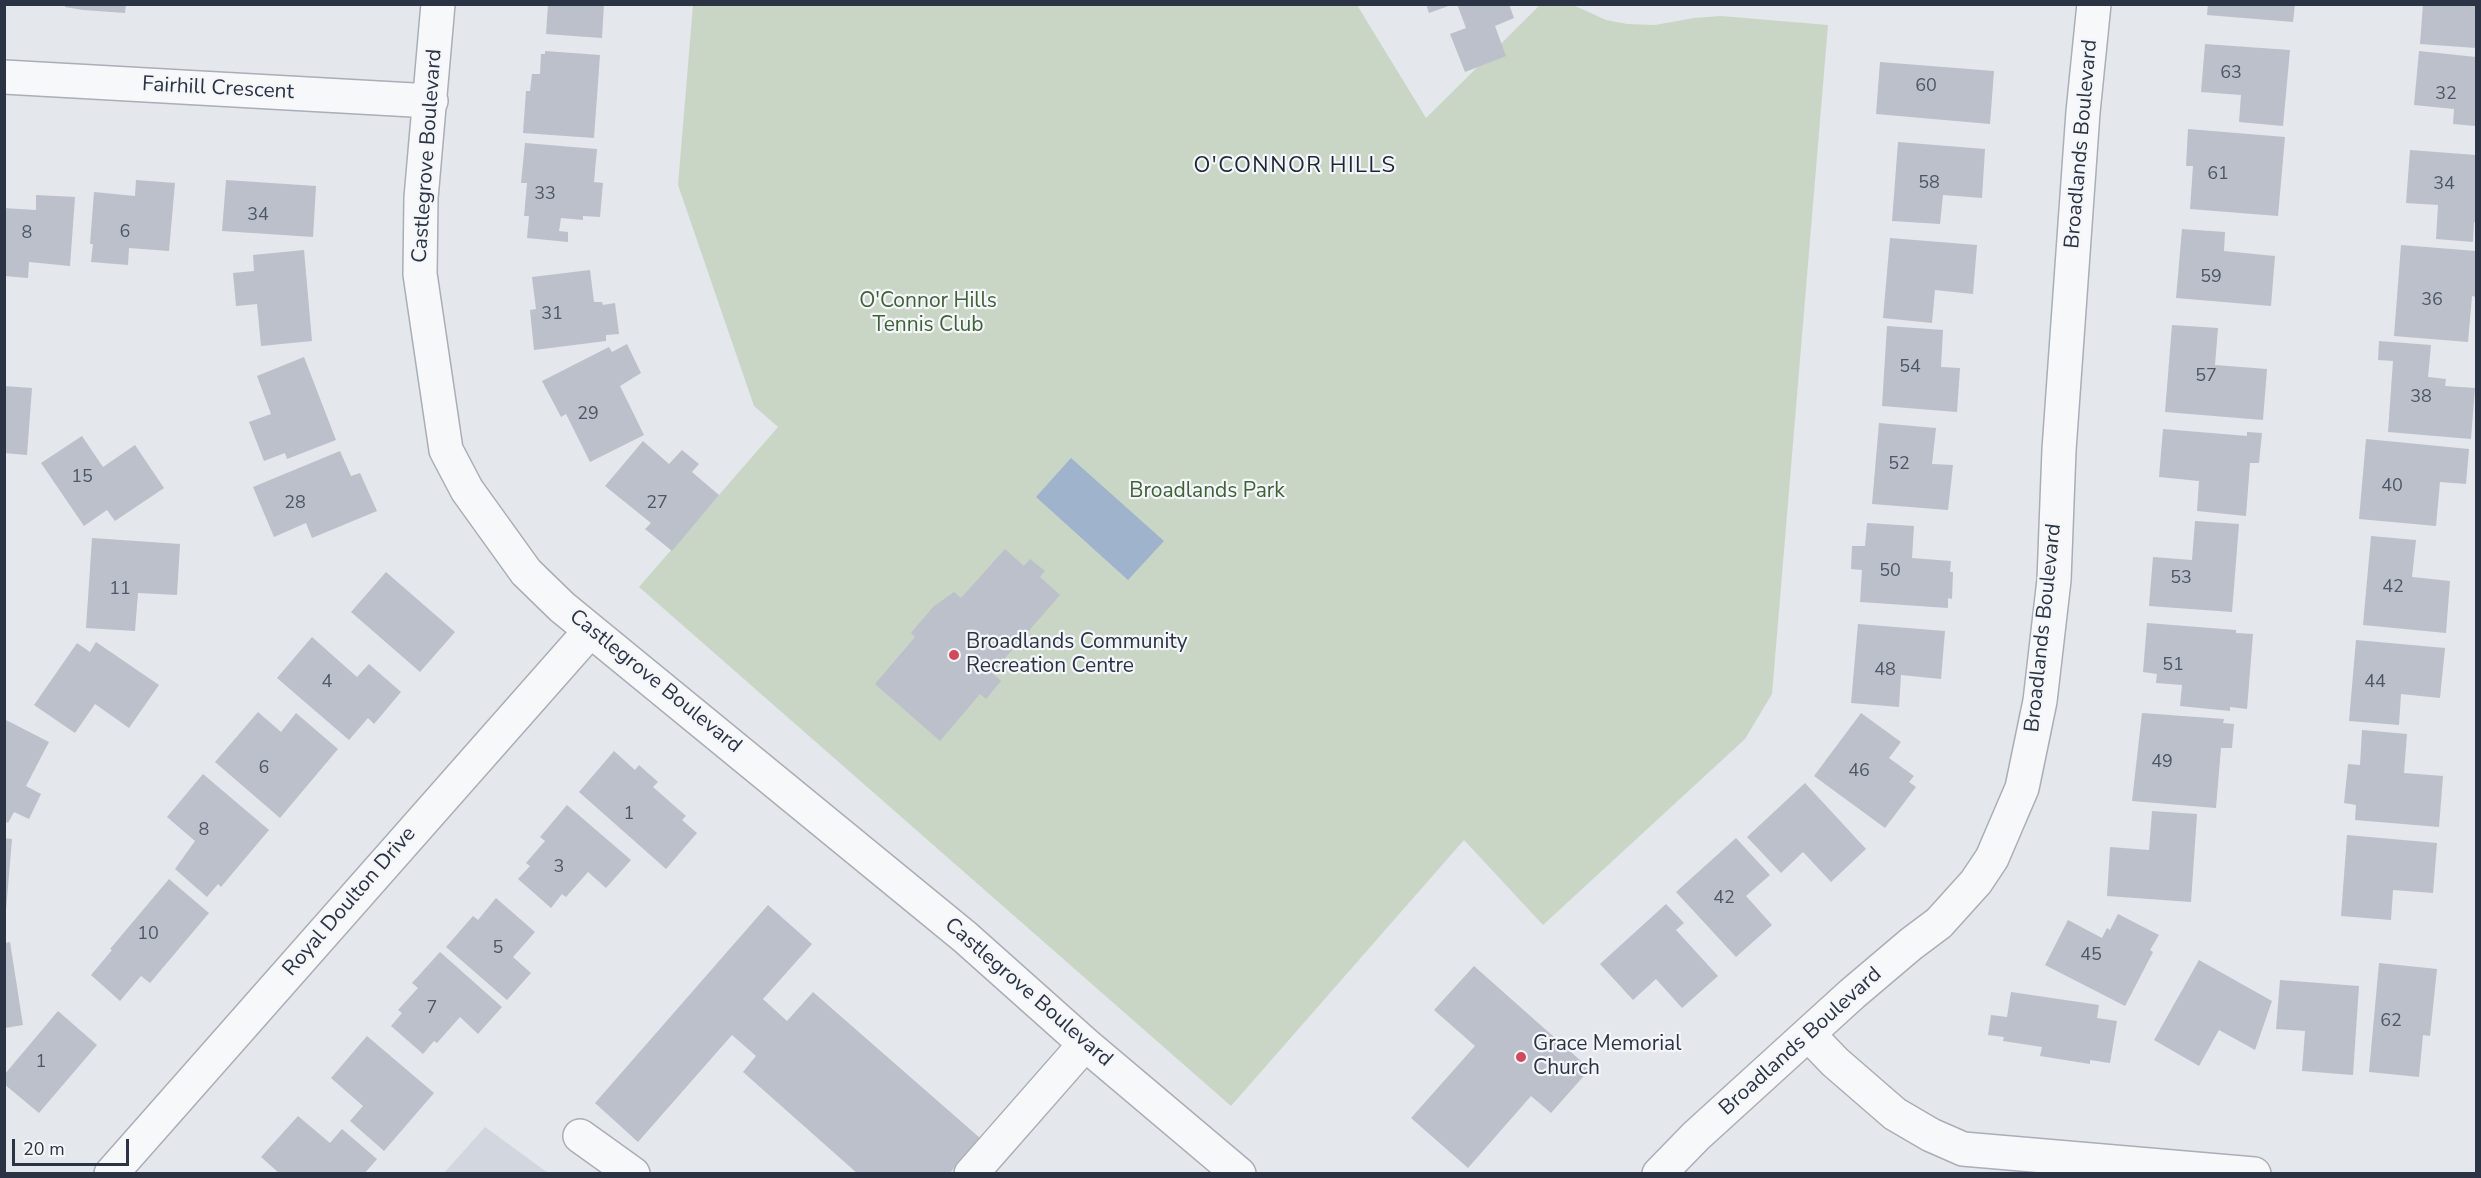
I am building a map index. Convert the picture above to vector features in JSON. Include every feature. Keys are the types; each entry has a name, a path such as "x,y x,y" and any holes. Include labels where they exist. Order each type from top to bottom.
{"street":[{"name":"Castlegrove Boulevard","path":"438,4 421,198 420,274 446,450 467,490 526,572 590,631 656,682 965,937 1085,1044 1239,1173"},
{"name":"Broadlands Boulevard","path":"1659,1173 1852,994 1939,923 1976,882 1992,858 2022,788 2040,701 2054,580 2059,450 2083,112 2094,4"},
{"name":"Fairhill Crescent","path":"4,77 431,101"},
{"name":"Royal Doulton Drive","path":"111,1173 590,631"},
{"path":"1809,1035 1835,1062 1895,1114 1930,1135 1963,1149 2254,1173"},
{"path":"971,1173 1085,1044"},
{"path":"580,1136 633,1173"}],"shaded area":[{"path":"485,1127 548,1173 444,1173"}],"green space":[{"name":"Broadlands Park","path":"693,5 1357,5 1426,118 1540,5 1573,5 1606,20 1627,24 1655,25 1721,16 1828,25 1772,694 1745,739 1543,925 1464,840 1231,1106 639,587 778,427 754,406 678,185"}],"water":[{"path":"1071,458 1164,541 1128,580 1036,497"}],"building":[{"path":"65,4 126,4 125,13 83,10 65,7"},
{"path":"548,4 604,4 602,38 546,34"},
{"path":"1426,4 1451,4 1451,5 1429,13"},
{"path":"1457,4 1509,4 1514,18 1495,26 1506,56 1465,72 1450,34 1466,28"},
{"path":"2208,4 2295,4 2293,22 2207,15"},
{"path":"2423,4 2476,4 2476,48 2420,44"},
{"path":"2205,44 2290,50 2283,126 2239,122 2241,95 2201,92"},
{"path":"545,51 600,55 594,138 523,133 526,91 530,91 532,74 540,74 541,54 545,54"},
{"path":"2419,51 2476,57 2476,126 2453,124 2454,109 2414,105"},
{"path":"1880,62 1994,71 1990,124 1876,114"},
{"path":"2188,129 2285,137 2278,216 2190,209 2193,166 2186,166"},
{"path":"1898,142 1985,149 1982,198 1943,195 1940,224 1892,221"},
{"path":"525,143 597,149 594,182 603,183 600,217 583,216 583,220 561,218 559,231 568,232 568,242 527,238 529,216 524,216 527,183 521,183"},
{"path":"2410,150 2476,155 2476,223 2474,222 2473,242 2436,239 2438,205 2406,203"},
{"path":"136,180 175,183 169,251 129,248 128,265 91,262 94,192 135,196"},
{"path":"226,180 316,186 313,237 222,231"},
{"path":"36,195 75,197 70,266 29,262 28,278 4,276 4,208 36,210"},
{"path":"2182,229 2225,232 2224,251 2275,256 2271,306 2176,298"},
{"path":"1890,238 1977,245 1973,294 1935,290 1932,323 1883,318"},
{"path":"2401,245 2476,251 2476,297 2472,296 2468,342 2394,336"},
{"path":"304,250 312,341 261,346 257,304 236,306 233,273 254,271 253,255"},
{"path":"590,270 594,302 602,302 603,305 615,303 619,334 606,335 606,341 534,350 530,310 536,309 532,277"},
{"path":"2172,325 2218,328 2215,365 2267,369 2263,420 2165,412"},
{"path":"1887,326 1943,330 1941,367 1960,368 1957,412 1882,406"},
{"path":"2379,341 2431,345 2428,377 2446,379 2445,386 2475,388 2471,439 2388,432 2393,361 2378,360"},
{"path":"627,344 641,373 620,386 644,435 590,462 566,414 561,417 542,381 609,347 612,352"},
{"path":"304,357 336,440 287,459 285,453 264,461 249,422 271,414 257,376"},
{"path":"4,386 32,388 27,455 4,453"},
{"path":"1879,423 1936,428 1932,464 1953,465 1948,510 1872,504"},
{"path":"2163,429 2247,436 2247,432 2262,433 2259,463 2250,463 2246,516 2197,511 2199,481 2159,477"},
{"path":"82,436 103,467 135,445 164,488 115,521 107,510 84,526 41,463"},
{"path":"2366,439 2469,449 2466,484 2440,482 2436,526 2359,519"},
{"path":"643,441 669,464 682,450 699,464 692,472 719,495 672,551 645,529 651,523 605,486"},
{"path":"340,451 351,476 360,473 377,511 312,538 306,523 274,537 253,487"},
{"path":"2195,521 2239,524 2232,612 2149,606 2153,557 2192,560"},
{"path":"1867,523 1914,526 1912,558 1951,561 1952,599 1948,598 1948,608 1860,602 1862,570 1851,569 1852,546 1865,546"},
{"path":"2371,536 2416,540 2412,577 2450,581 2446,633 2363,625"},
{"path":"92,538 180,544 177,595 138,593 135,631 86,628"},
{"name":"Broadlands Community Recreation Centre","path":"1005,549 1024,566 1030,559 1045,571 1040,577 1060,595 992,673 1001,681 986,699 980,694 940,741 875,684 915,637 911,633 933,607 954,592 961,598"},
{"path":"386,572 455,632 420,672 351,612"},
{"path":"2147,623 2236,630 2236,633 2253,634 2247,709 2230,707 2230,711 2180,706 2182,685 2156,683 2157,674 2143,672"},
{"path":"1858,624 1945,631 1941,679 1901,675 1899,707 1851,703"},
{"path":"312,637 357,677 369,664 401,692 374,724 368,718 349,740 277,678"},
{"path":"2356,640 2445,648 2440,698 2401,694 2399,725 2349,721"},
{"path":"96,642 159,685 129,728 95,704 75,733 34,705 77,643 90,652"},
{"path":"258,712 281,732 296,713 338,749 280,818 215,762"},
{"path":"1861,713 1901,742 1889,758 1914,776 1909,782 1916,787 1885,828 1814,776"},
{"path":"2142,713 2224,719 2223,723 2234,724 2232,748 2221,748 2216,808 2132,801"},
{"path":"4,719 49,742 26,786 41,794 29,819 14,812 8,823 4,821"},
{"path":"2362,730 2407,734 2404,773 2443,776 2439,827 2355,820 2356,805 2344,803 2348,764 2360,765"},
{"path":"614,751 635,770 639,765 658,782 653,787 686,816 682,820 697,833 666,869 579,792"},
{"path":"203,774 269,830 221,887 218,884 207,897 175,869 195,841 167,817"},
{"path":"1805,783 1866,849 1831,882 1803,852 1781,873 1747,837"},
{"path":"567,805 631,860 606,888 588,872 566,897 562,894 551,908 518,879 530,866 526,863 545,841 540,837"},
{"path":"2152,811 2197,814 2191,902 2107,896 2110,847 2149,850"},
{"path":"2347,835 2437,843 2433,893 2393,890 2391,920 2341,916"},
{"path":"4,838 12,839 6,911 4,910"},
{"path":"1736,838 1770,875 1746,896 1772,925 1736,957 1676,892"},
{"path":"169,879 209,913 150,983 141,976 120,1001 91,975"},
{"path":"496,898 535,932 513,957 531,973 507,1000 446,947 473,916 478,920"},
{"path":"1666,904 1684,923 1676,930 1718,976 1682,1008 1656,979 1633,1000 1600,964"},
{"path":"768,905 812,944 763,999 787,1021 813,992 980,1138 949,1174 858,1174 743,1072 756,1056 732,1035 638,1142 595,1103"},
{"path":"2118,914 2159,935 2150,950 2153,952 2125,1006 2045,965 2068,920 2102,938 2107,928 2110,930"},
{"path":"10,942 23,1025 5,1028 5,943"},
{"path":"440,952 502,1007 478,1034 460,1017 437,1043 434,1041 423,1054 391,1026 402,1013 398,1010 418,988 412,983"},
{"path":"2199,960 2272,1001 2255,1050 2219,1030 2199,1066 2154,1040"},
{"path":"2379,963 2437,969 2430,1036 2423,1035 2419,1077 2369,1072"},
{"name":"Grace Memorial Church","path":"1474,966 1590,1069 1551,1113 1531,1096 1468,1168 1411,1118 1475,1046 1434,1010"},
{"path":"2280,980 2359,986 2353,1075 2302,1071 2305,1031 2276,1029"},
{"path":"2011,992 2099,1005 2097,1018 2117,1021 2110,1063 2090,1060 2090,1064 2040,1056 2042,1047 2003,1041 2004,1037 1988,1035 1991,1015 2007,1017"},
{"path":"58,1011 97,1045 39,1113 4,1084 4,1075"},
{"path":"367,1036 434,1093 384,1151 350,1121 363,1106 331,1078"},
{"path":"298,1116 330,1143 342,1129 377,1159 364,1174 280,1174 261,1157"}],"place":[{"name":"Broadlands Community Recreation Centre","path":"954,655"},
{"name":"Grace Memorial Church","path":"1521,1057"}],"district":[{"name":"O'CONNOR HILLS","path":"1295,167"}],"park label":[{"name":"O'Connor Hills Tennis Club","path":"928,314"}]}
